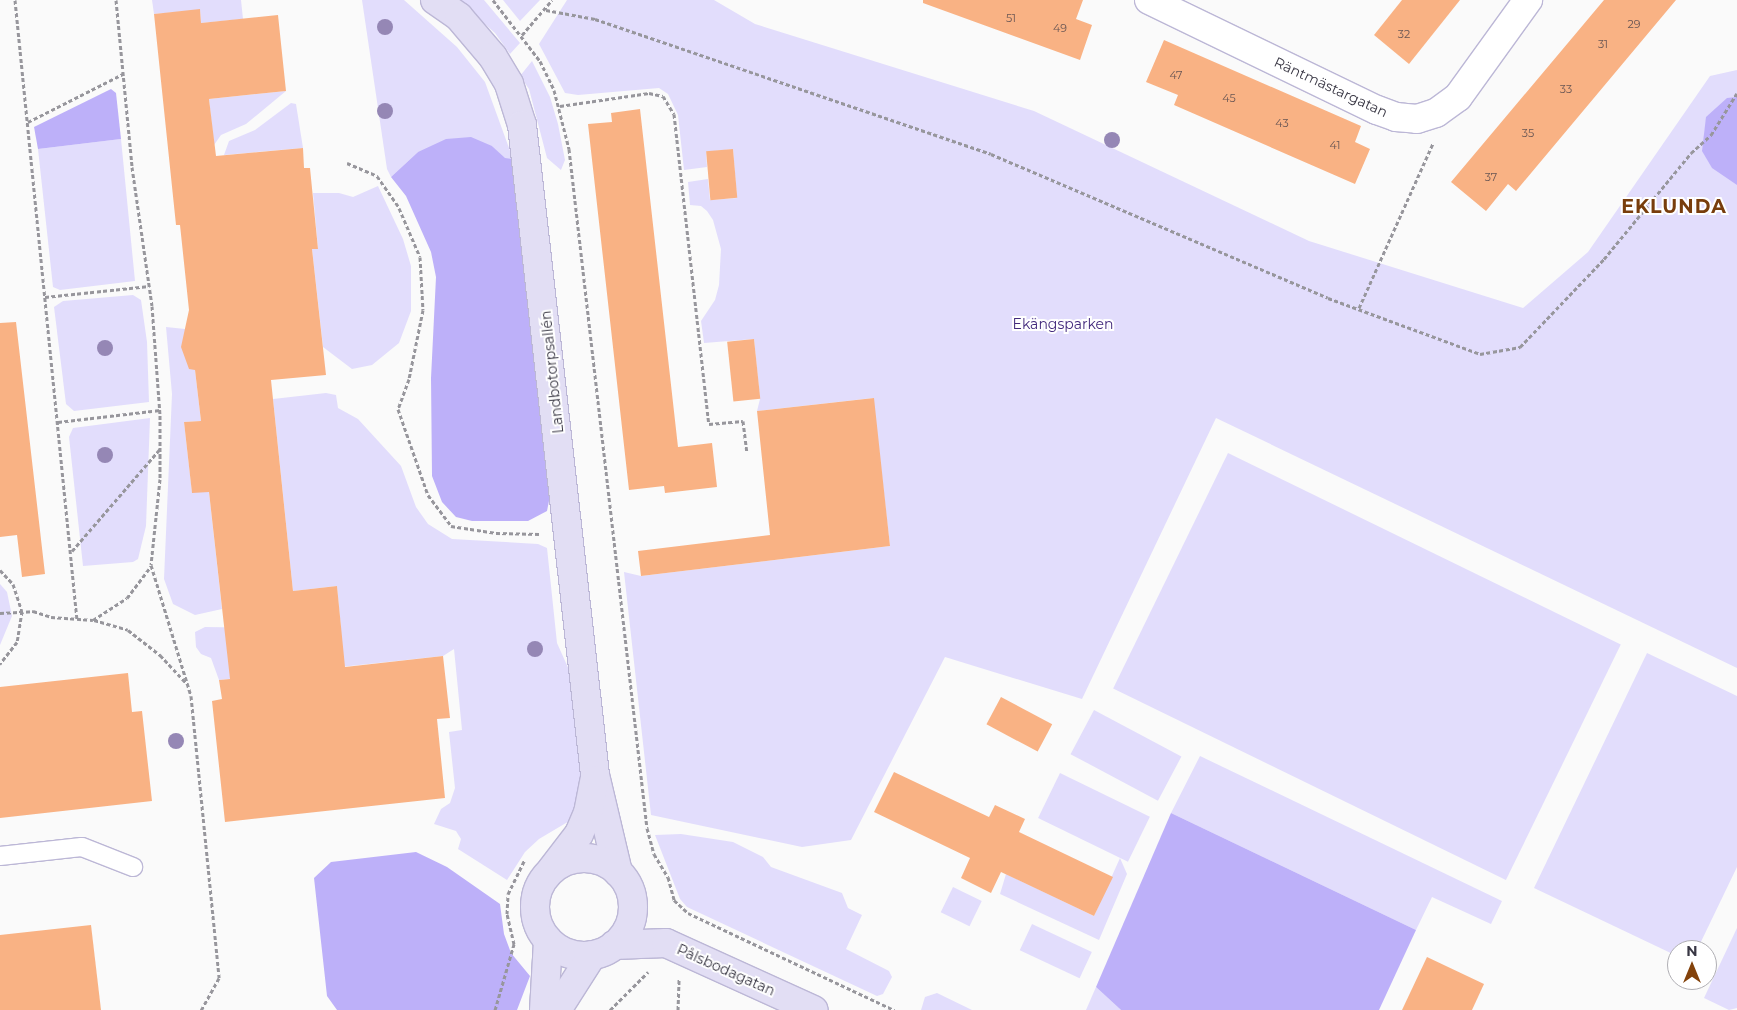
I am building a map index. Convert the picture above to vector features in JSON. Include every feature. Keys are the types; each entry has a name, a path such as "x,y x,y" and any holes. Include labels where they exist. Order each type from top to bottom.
{"street":[{"name":"Landbotorpsallén","path":"435,0 459,17 493,57 509,84 522,124 570,534 595,775 618,872"},
{"name":"Räntmästargatan","path":"1151,0 1377,110 1396,117 1417,119 1436,113 1458,97 1528,0"},
{"name":"Landbotorpsallén","path":"548,873 579,834 588,813 595,775"},
{"path":"557,1010 603,950 629,926 632,897 618,872 606,863 580,858 558,865 548,873 536,894 535,909 541,930 548,940 568,953 603,950"},
{"name":"Pålsbodagatan","path":"632,897 666,942 814,1010"},
{"path":"544,1010 548,940"},
{"name":"Pålsbodagatan","path":"603,950 666,942"}],"lane":[{"path":"0,856 82,847 133,867"}],"path":[{"path":"15,0 72,551 77,620"},
{"path":"116,0 123,74 149,286 160,410 160,448 151,565 187,684 219,978 201,1010"},
{"path":"493,0 522,35 540,61 560,106 569,149 646,828 654,854 668,877 674,900 688,913 894,1010"},
{"path":"522,35 546,10 552,0"},
{"path":"546,10 595,19 991,154 1328,298 1480,354 1520,347 1604,260 1691,153 1711,135 1737,93"},
{"path":"28,122 123,74"},
{"path":"560,106 648,94 664,96 674,114 709,424 744,421 747,453"},
{"path":"1359,308 1437,135 1436,113"},
{"path":"348,163 377,176 399,208 420,257 423,310 409,379 398,408 428,495 451,526 496,533 570,534"},
{"path":"46,297 149,286"},
{"path":"58,422 160,410"},
{"path":"72,551 160,448"},
{"path":"93,620 127,598 151,565"},
{"path":"0,570 13,584 22,611 17,642 0,664"},
{"path":"0,613 22,611 77,620 93,620 128,630 160,655 187,684"},
{"path":"495,1010 514,944 509,924"},
{"path":"610,1010 650,971"},
{"path":"678,1010 676,988 680,976"}],"green space":[{"path":"152,0 241,0 243,19 201,23 200,10 154,14"},
{"path":"362,0 404,0 457,47 485,82 513,159 505,159 492,146 418,152 391,177 387,169"},
{"path":"458,0 484,0 520,43 510,54 495,33"},
{"path":"503,0 540,0 520,21"},
{"name":"Ekängsparken","path":"567,0 714,0 755,24 1034,111 1309,241 1523,308 1588,252 1710,76 1737,70 1737,668 1216,418 1082,699 945,657 851,840 802,847 651,815 624,572 641,576 890,546 873,398 757,411 760,399 754,339 704,343 701,321 715,300 719,285 721,249 713,220 707,211 701,206 690,205 688,182 708,179 710,200 737,198 733,149 706,152 707,167 684,170 678,115 668,94 659,88 578,95 565,93 539,44"},
{"path":"532,61 550,97 558,124 565,160 561,170 547,158 529,89 520,76"},
{"path":"286,91 246,124 221,135 214,145 209,99"},
{"path":"291,103 296,104 303,148 224,155 229,141 255,130"},
{"path":"121,139 135,281 60,290 53,287 38,149"},
{"path":"378,186 403,239 411,266 411,311 399,343 372,365 352,369 323,347 312,249 318,249 313,193 339,193 353,197"},
{"path":"133,295 141,300 147,342 149,402 74,411 66,404 54,307 63,301"},
{"path":"166,327 185,329 195,370 201,421 184,422 192,492 209,492 222,609 195,615 173,604 164,579 172,394"},
{"path":"326,393 336,395 338,408 358,419 401,466 416,507 428,524 452,539 538,544 547,548 557,643 570,672 583,792 571,820 539,839 525,852 507,880 458,849 461,839 456,831 434,824 441,809 450,803 455,788 449,732 462,730 454,649 443,656 219,680 211,658 201,654 196,647 195,632 205,627 341,629 337,586 293,591 273,399"},
{"path":"150,418 146,526 138,559 133,562 83,566 69,437 73,428"},
{"path":"1228,453 1621,645 1506,880 1113,688"},
{"path":"0,584 7,592 12,616 0,645"},
{"path":"1647,653 1737,696 1737,867 1702,940 1667,940 1667,951 1534,888"},
{"path":"1094,710 1181,756 1158,801 1071,754"},
{"path":"1200,756 1502,901 1491,924 1432,897 1416,930 1171,813"},
{"path":"1060,773 1150,817 1128,862 1038,818"},
{"path":"681,834 733,842 763,857 771,867 842,893 848,908 862,915 846,949 889,971 892,977 883,994 877,996 687,907 680,899 655,835"},
{"path":"1120,858 1127,874 1099,940 1000,894 1006,874 1094,916"},
{"path":"953,887 982,901 969,926 941,912"},
{"path":"1032,924 1092,952 1080,978 1020,950"},
{"path":"1737,928 1737,1008 1729,1010 1704,998 1708,990 1717,990 1717,970"},
{"path":"1096,987 1121,1010 1086,1010"},
{"path":"937,993 972,1010 921,1010 925,997"}],"shaded area":[{"path":"111,89 116,93 121,139 38,149 34,127"},
{"path":"1737,97 1737,185 1712,168 1702,151 1706,117 1727,98"},
{"path":"471,137 492,146 505,158 513,159 551,491 547,511 528,521 472,521 456,517 442,502 432,476 431,378 436,277 431,252 406,196 391,177 418,152 446,139"},
{"path":"1171,813 1416,930 1379,1010 1121,1010 1096,987"},
{"path":"416,852 447,867 500,904 504,934 511,953 530,976 517,1010 337,1010 327,996 314,878 331,862"}],"building":[{"path":"923,0 1083,0 1076,19 1092,25 1080,60 923,3"},
{"path":"1402,0 1460,0 1409,64 1374,35"},
{"path":"1604,0 1676,0 1516,191 1508,184 1486,211 1451,182"},
{"path":"200,9 201,23 278,15 286,91 209,99 216,156 303,148 304,168 310,168 318,249 312,249 326,375 271,380 293,591 337,586 345,667 443,656 450,718 437,719 445,798 225,822 212,701 222,699 219,680 230,679 209,492 192,493 184,422 201,421 195,370 189,369 181,347 189,310 180,225 176,225 154,14"},
{"path":"1164,40 1361,126 1355,142 1370,149 1355,184 1174,105 1178,95 1146,82"},
{"path":"640,109 678,447 712,443 717,487 665,493 664,486 629,490 588,124 612,122 611,113"},
{"path":"733,149 737,198 710,200 706,151"},
{"path":"16,322 45,574 22,577 17,535 0,537 0,323"},
{"path":"754,339 760,399 733,401 727,342"},
{"path":"874,398 890,546 641,576 638,551 770,535 757,411"},
{"path":"128,673 132,712 142,711 152,801 0,818 0,687"},
{"path":"1001,697 1052,724 1038,752 986,724"},
{"path":"894,772 989,817 995,805 1025,819 1019,832 1113,877 1094,916 1001,872 991,893 961,878 970,858 874,812"},
{"path":"91,925 101,1010 0,1010 0,935"},
{"path":"1427,957 1484,984 1472,1010 1402,1010"}],"district":[{"name":"EKLUNDA","path":"1674,207"}]}
